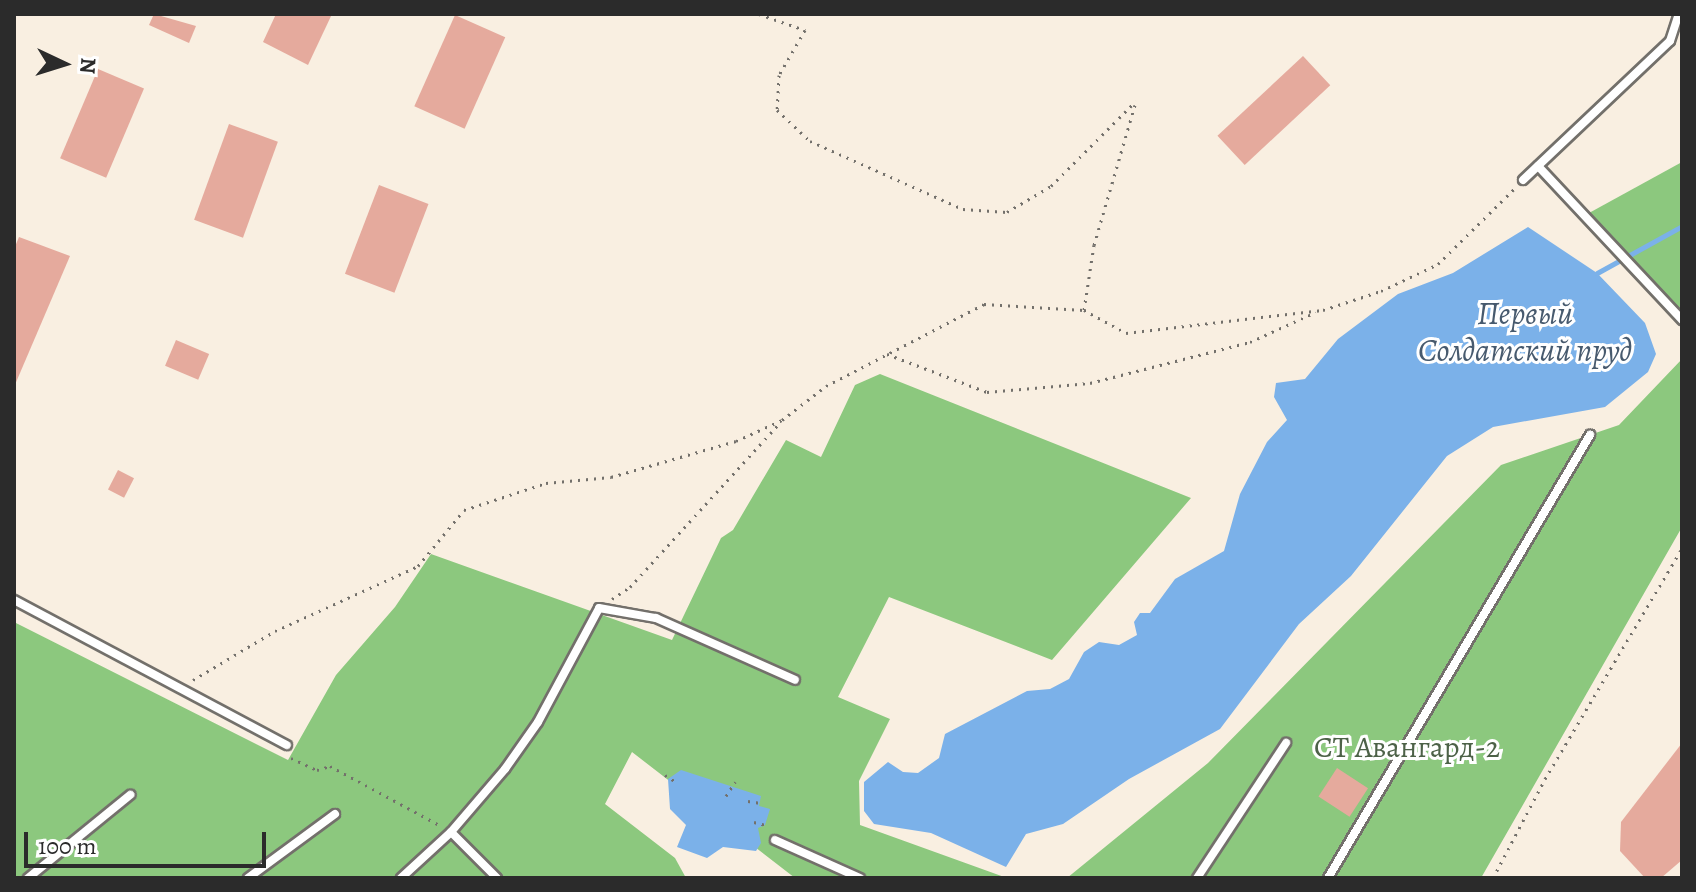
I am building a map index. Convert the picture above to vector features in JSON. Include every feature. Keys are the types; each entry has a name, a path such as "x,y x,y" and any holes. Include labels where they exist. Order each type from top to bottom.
{"lane":[{"path":"1523,180 1670,41 1679,14"},
{"path":"1538,166 1682,320"},
{"path":"1328,878 1590,435"},
{"path":"14,600 287,745"},
{"path":"401,878 451,832 538,722 599,608 656,618 795,680"},
{"path":"1197,878 1286,743"},
{"path":"28,878 130,795"},
{"path":"248,878 335,814"},
{"path":"451,832 497,878"},
{"path":"775,840 860,878"}],"path":[{"path":"759,14 805,30 779,75 777,110 810,141 963,209 1007,212 1051,186 1136,101 1097,231 1084,310"},
{"path":"887,354 987,392 1090,383 1250,342 1323,310 1381,291 1438,264 1523,180"},
{"path":"599,608 630,587 782,420 826,386 984,304 1084,310 1126,333 1323,310"},
{"path":"179,688 275,631 418,566 464,510 546,483 625,473 736,441 782,420"},
{"path":"1493,878 1545,779 1682,548"},
{"path":"287,745 286,756 317,770 330,766 451,832"},
{"path":"665,775 678,783"},
{"path":"726,796 735,782"},
{"path":"748,801 761,803"},
{"path":"754,822 766,825"}],"green space":[{"path":"1682,162 1682,312 1589,213"},
{"name":"СТ Авангард-2","path":"1682,359 1682,527 1481,878 1067,878 1208,763 1501,465 1619,425"},
{"path":"880,374 1191,498 1052,660 889,597 838,697 890,719 859,781 860,825 1007,878 795,878 632,752 605,804 675,858 686,878 14,878 14,622 288,760 336,675 395,607 431,554 672,640 721,538 733,530 786,440 821,457 855,385"}],"water":[{"name":"Первый Солдатский пруд","path":"1528,227 1597,273 1645,323 1656,354 1648,372 1605,407 1493,427 1447,456 1351,576 1299,624 1220,729 1129,779 1063,824 1026,834 1006,867 931,833 874,824 864,811 864,782 888,762 903,772 918,773 939,758 945,734 1027,691 1050,689 1069,679 1084,652 1099,642 1119,645 1137,635 1134,622 1140,613 1150,613 1175,579 1224,551 1240,494 1267,442 1287,420 1274,397 1276,383 1305,379 1338,339 1398,294 1453,273"},
{"path":"681,770 761,796 759,806 770,809 765,825 758,828 761,843 756,851 723,847 707,858 677,847 686,825 670,809 668,779"}],"building":[{"path":"154,14 196,26 189,43 149,25"},
{"path":"276,14 332,14 308,65 263,42"},
{"path":"455,15 505,37 465,129 414,106"},
{"path":"1303,56 1330,85 1245,165 1217,136"},
{"path":"98,69 144,89 106,178 60,158"},
{"path":"229,124 278,142 243,238 194,220"},
{"path":"379,185 428,204 394,293 345,274"},
{"path":"19,237 70,256 14,387 14,249"},
{"path":"176,340 209,354 198,380 165,366"},
{"path":"118,470 134,478 124,498 108,490"},
{"path":"1682,743 1682,860 1661,878 1645,878 1620,851 1621,822"},
{"path":"1337,768 1368,788 1350,817 1318,797"}],"waterway":[{"path":"1597,273 1682,226"}]}
